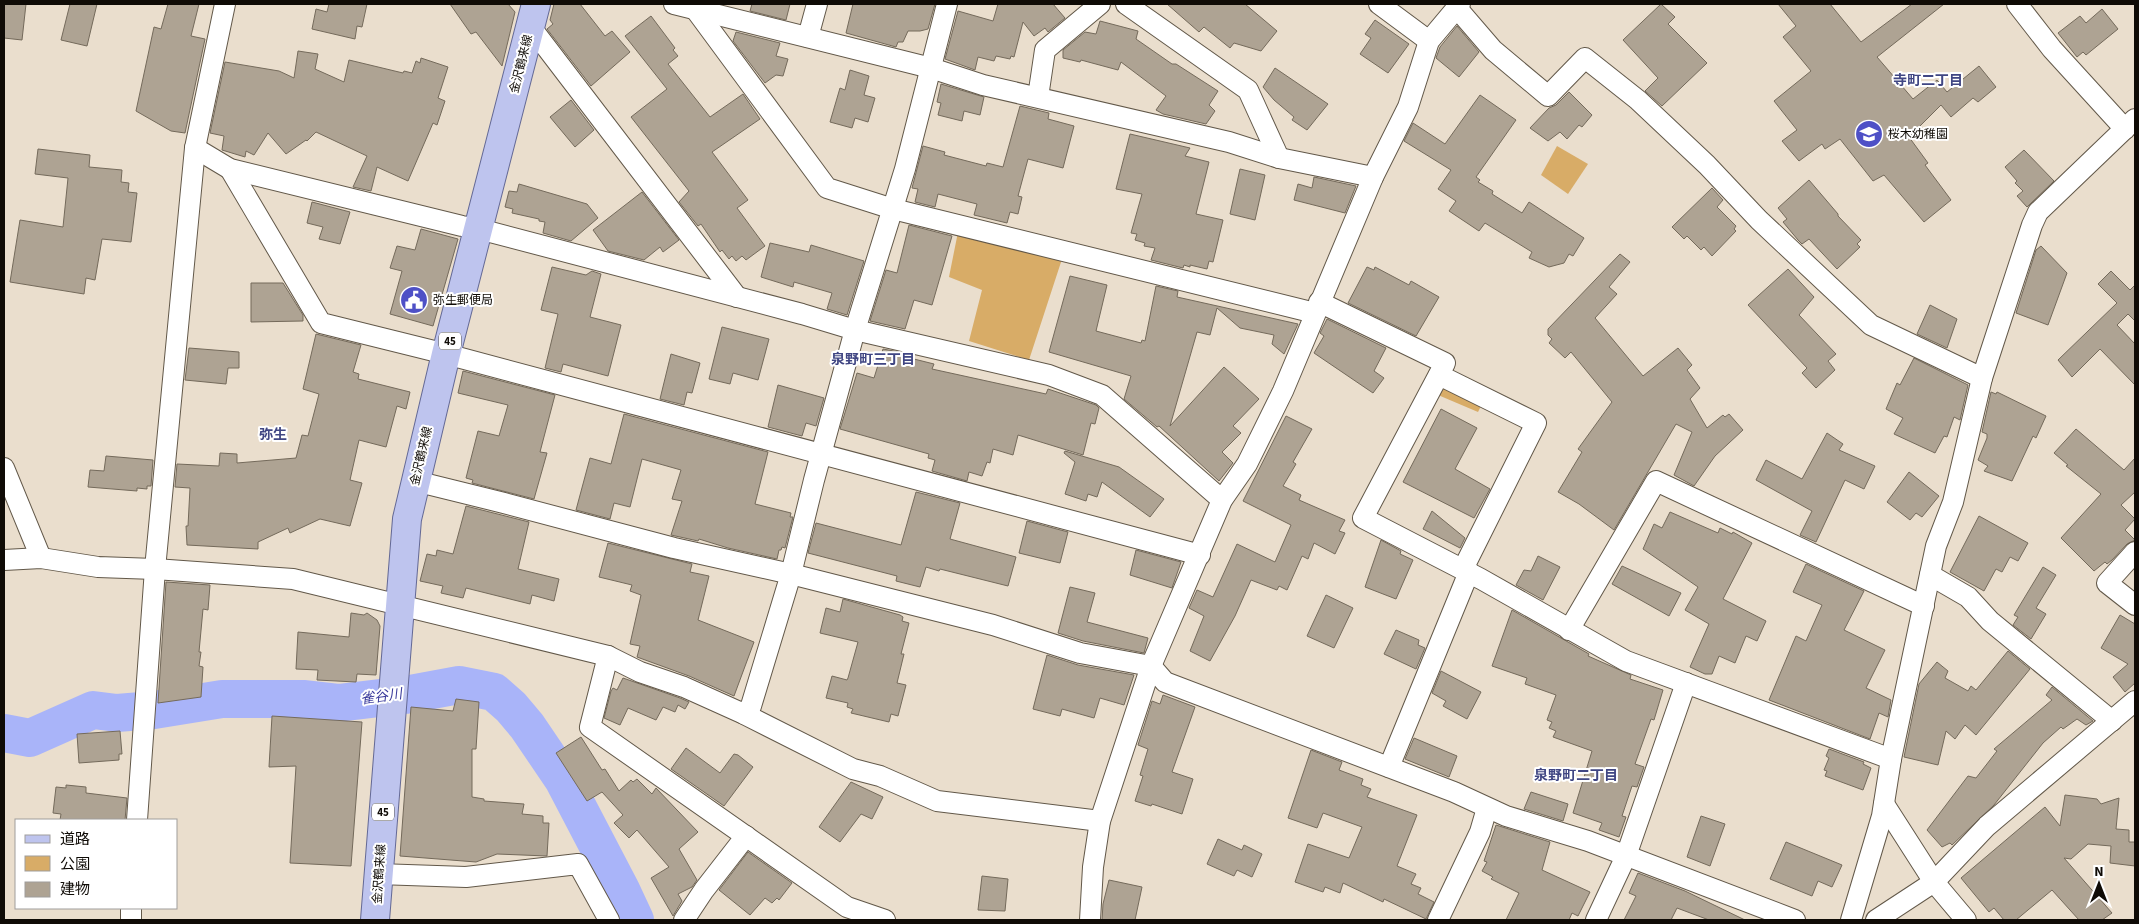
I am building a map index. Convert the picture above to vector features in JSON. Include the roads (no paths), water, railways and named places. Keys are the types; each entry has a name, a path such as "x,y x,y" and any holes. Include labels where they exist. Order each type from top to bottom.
{"main road":[{"name":"金沢鶴来線","path":"375,920 407,519 446,354 533,15"}],"street":[{"path":"137,819 155,569 195,148 225,4"},
{"path":"808,37 817,4"},
{"path":"744,714 751,706 791,574 821,454 893,209 947,4"},
{"path":"1038,97 1045,50 1100,4"},
{"path":"1126,4 1248,90 1279,158"},
{"path":"1379,4 1428,41"},
{"path":"1851,920 1882,816 1891,759 1936,546 1953,502 1982,378 2032,225 2038,212 2130,124 2052,49 2017,4"},
{"path":"684,6 931,68 984,84 1229,142 1279,158 1373,177"},
{"path":"684,6 827,188 893,209 1317,308 1445,363 1363,518 1466,571 1626,661 1891,759"},
{"path":"1090,920 1093,867 1100,821 1151,666 1222,500 1247,464 1283,391 1373,177 1408,106 1428,41 1458,6 1493,50 1548,96 1585,58 1638,100 1707,165 1759,220 1871,325 1982,378"},
{"path":"533,15 737,297"},
{"path":"195,148 230,169 479,229 856,330 1049,375 1102,395 1222,500"},
{"path":"230,169 321,323 446,354 1200,555"},
{"path":"1389,767 1466,571 1536,423 1439,375"},
{"path":"4,468 41,558"},
{"path":"415,481 674,548 791,574 993,625 1080,653 1151,666 1165,682 1454,792 1487,808 1588,841 1795,920"},
{"path":"1569,630 1656,481 1924,606"},
{"path":"2135,552 2107,583 2135,605"},
{"path":"4,560 41,558 98,567 293,578 608,656 640,672 684,686 854,769 880,776 937,802 1100,821"},
{"path":"1930,575 1968,597 1990,621 2112,722"},
{"path":"608,656 590,727 847,907 885,920"},
{"path":"1596,920 1626,856 1686,683"},
{"path":"1876,920 1934,882 1987,826 2135,701"},
{"path":"1884,804 1934,882 1966,920"},
{"path":"1438,920 1480,832 1487,808"},
{"path":"684,920 704,890 746,836"},
{"path":"378,874 466,877 578,864 609,920"}],"waterway":[{"name":"雀谷川","path":"4,733 30,738 93,710 117,713 154,710 222,699 303,699 338,703 405,695 459,685 494,692 511,707 527,726 563,779 635,920"}],"place":[{"name":"桜木幼稚園","path":"1869,134"},
{"name":"弥生郵便局","path":"414,300"}],"district":[{"name":"寺町二丁目","path":"1928,80"},
{"name":"泉野町三丁目","path":"873,359"},
{"name":"弥生","path":"273,434"},
{"name":"泉野町二丁目","path":"1576,775"}]}
